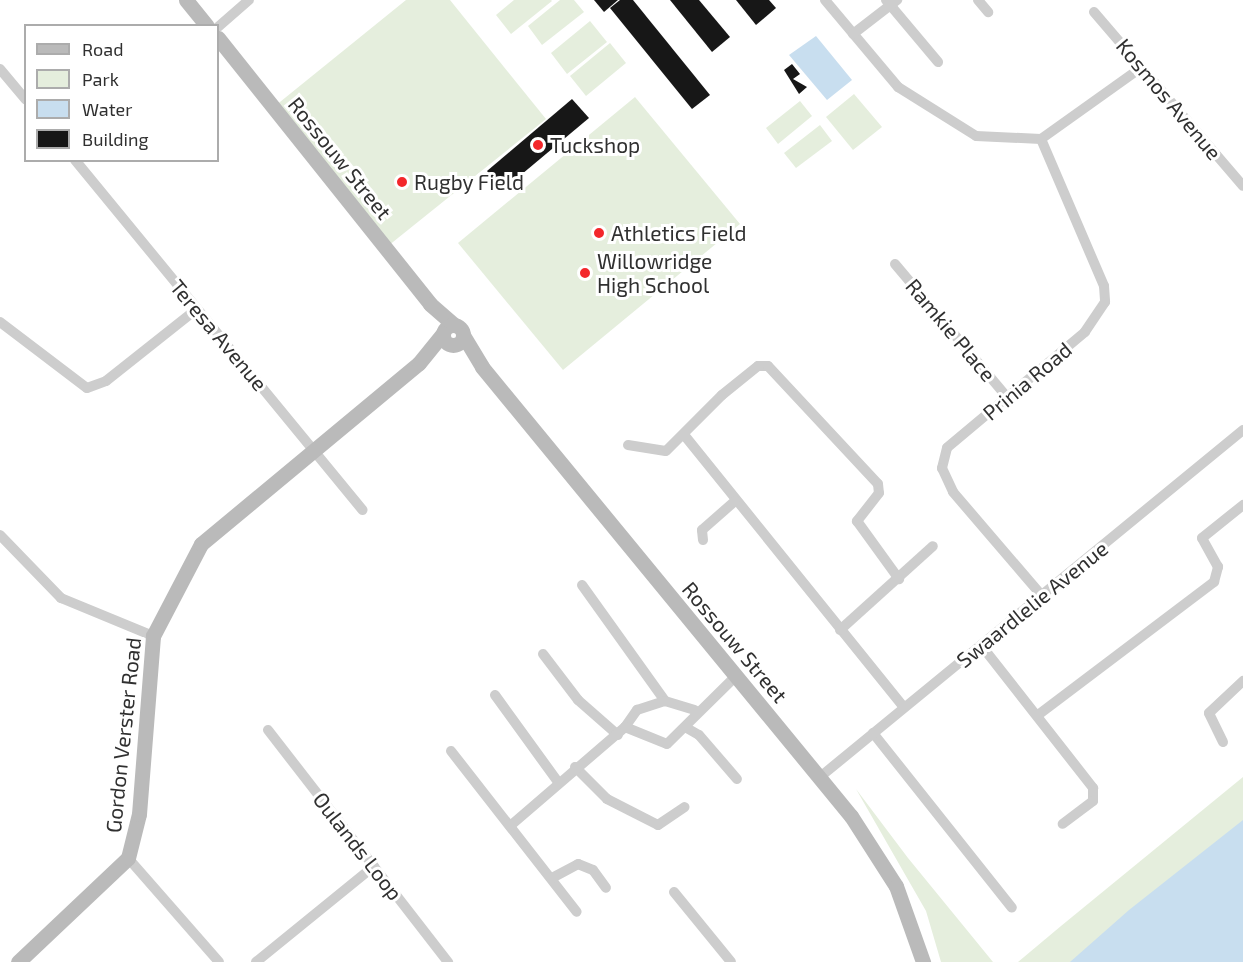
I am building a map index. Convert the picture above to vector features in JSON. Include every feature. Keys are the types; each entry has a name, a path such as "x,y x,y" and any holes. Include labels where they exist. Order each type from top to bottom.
{"main road":[{"path":"186,0 205,24"},
{"name":"Rossouw Street","path":"219,39 430,304 452,335 482,367 820,777 880,857 908,912 923,962"},
{"name":"Gordon Verster Road","path":"18,962 128,858 139,814 153,636 201,544 452,335"}],"street":[{"path":"219,26 249,0"},
{"path":"825,0 898,87 959,129 996,140 1041,139 1142,67"},
{"path":"978,0 988,12"},
{"path":"853,34 891,2 938,62"},
{"name":"Kosmos Avenue","path":"1094,12 1243,186"},
{"path":"0,69 24,98"},
{"name":"Prinia Road","path":"1041,139 1100,276 1105,302 1085,332 947,448 942,468 953,492 1042,596"},
{"name":"Teresa Avenue","path":"77,162 316,450 362,510"},
{"name":"Ramkie Place","path":"895,264 1007,397"},
{"path":"0,322 87,388 106,381 197,309"},
{"path":"628,445 666,451 685,436 722,395 758,366 768,366 878,484 879,493 857,521 899,579"},
{"name":"Swaardlelie Avenue","path":"820,777 1243,430"},
{"path":"685,436 735,501 904,707"},
{"path":"703,540 702,530 735,501"},
{"path":"1038,715 1214,582 1218,567 1202,538 1243,505"},
{"path":"0,535 61,598 153,636"},
{"path":"840,630 933,546"},
{"path":"582,585 665,701"},
{"path":"981,645 1038,715 1095,793 1063,824"},
{"path":"543,654 578,700 621,731 663,744 685,727 695,710 736,676"},
{"path":"1223,742 1209,713 1243,681"},
{"path":"495,695 558,782"},
{"path":"510,826 575,767 621,731 637,710 665,701 695,710"},
{"path":"685,727 699,735 737,779"},
{"name":"Oulands Loop","path":"268,730 448,962"},
{"path":"873,733 1012,908"},
{"path":"451,751 577,912"},
{"path":"575,767 607,800 658,825 685,807"},
{"path":"128,858 219,962"},
{"path":"552,878 578,864 593,870 606,888"},
{"path":"256,962 374,866"},
{"path":"674,892 727,961"}],"green space":[{"name":"Rugby Field","path":"406,0 450,0 546,119 388,246 275,106"},
{"path":"514,0 552,1 511,34 496,15"},
{"path":"560,0 574,0 584,12 542,45 528,26"},
{"path":"590,21 607,42 567,74 551,53"},
{"path":"610,43 626,63 586,96 570,76"},
{"path":"854,94 882,127 853,150 826,117"},
{"name":"Athletics Field","path":"635,97 740,224 563,370 458,243"},
{"path":"800,101 812,116 778,144 766,128"},
{"path":"820,125 832,141 796,168 784,153"},
{"path":"1243,777 1243,962 1018,962 1061,926"},
{"path":"856,789 908,858 993,962 941,962 926,911"}],"water":[{"path":"816,36 852,80 827,100 789,55"},
{"path":"1243,820 1243,962 1070,962 1129,910"}],"building":[{"path":"594,0 618,0 604,12"},
{"path":"620,0 633,0 710,95 692,109 610,8"},
{"path":"670,0 699,0 730,37 712,52"},
{"path":"736,0 769,0 776,8 756,25"},
{"path":"792,64 800,74 793,79 807,87 799,94 784,70"},
{"name":"Tuckshop","path":"572,99 589,118 503,190 487,171"}],"place":[{"name":"Tuckshop","path":"538,145"},
{"name":"Rugby Field","path":"402,182"},
{"name":"Athletics Field","path":"599,233"},
{"name":"Willowridge High School","path":"585,273"}]}
